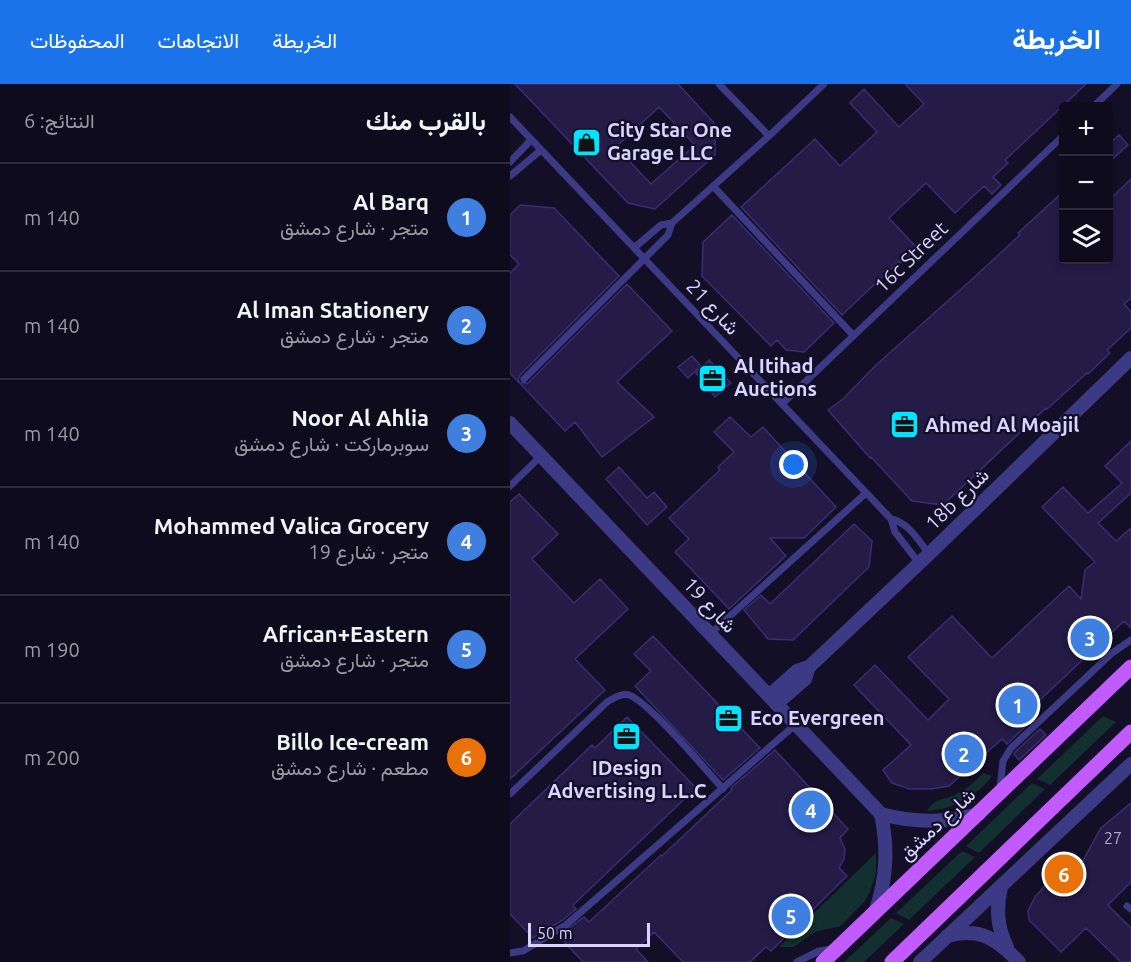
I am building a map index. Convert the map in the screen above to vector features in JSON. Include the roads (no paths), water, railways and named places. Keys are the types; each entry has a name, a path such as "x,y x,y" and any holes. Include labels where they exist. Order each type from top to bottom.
{"main road":[{"name":"شارع دمشق","path":"824,962 1131,667"},
{"path":"892,962 1131,732"}],"street":[{"name":"18b شارع","path":"772,700 797,671 809,667 1131,358"},
{"name":"شارع 19","path":"510,423 881,814"},
{"path":"920,962 1131,764"},
{"path":"876,910 882,891 886,862 885,833 881,814 920,822 940,822 979,814"},
{"path":"1001,887 997,912 998,925 1008,949"},
{"path":"947,936 957,933 990,937 1008,949 1019,962"}],"lane":[{"path":"719,84 769,136"},
{"path":"524,379 668,235 672,223 824,84"},
{"path":"1098,102 1117,84"},
{"name":"شارع 21","path":"510,117 891,519 895,532 924,559"},
{"path":"510,162 531,140"},
{"name":"16c Street","path":"782,404 1059,140"},
{"path":"510,176 541,150"},
{"path":"713,186 854,335"},
{"path":"634,248 661,225 672,223"},
{"path":"510,486 541,456"},
{"path":"710,634 866,493"},
{"name":"شارع 21","path":"891,519 908,528 924,559"},
{"path":"1000,794 1002,767 1011,748 1112,653 1131,640"},
{"path":"510,794 607,702 620,695 629,695 646,706 723,789"},
{"path":"510,953 523,951 566,925 796,724"},
{"path":"797,962 819,951 837,949"}],"place":[{"name":"City Star One Garage LLC","path":"586,142"},
{"name":"Al Itihad Auctions","path":"713,378"},
{"name":"Ahmed Al Moajil","path":"904,425"},
{"name":"Noor Al Ahlia","path":"1090,638"},
{"name":"Al Barq","path":"1018,705"},
{"name":"Eco Evergreen","path":"729,718"},
{"name":"IDesign Advertising L.L.C","path":"627,737"},
{"name":"Al Iman Stationery","path":"964,754"},
{"name":"Mohammed Valica Grocery","path":"811,810"},
{"name":"Billo Ice-cream","path":"1064,874"},
{"name":"African+Eastern","path":"791,916"}]}
